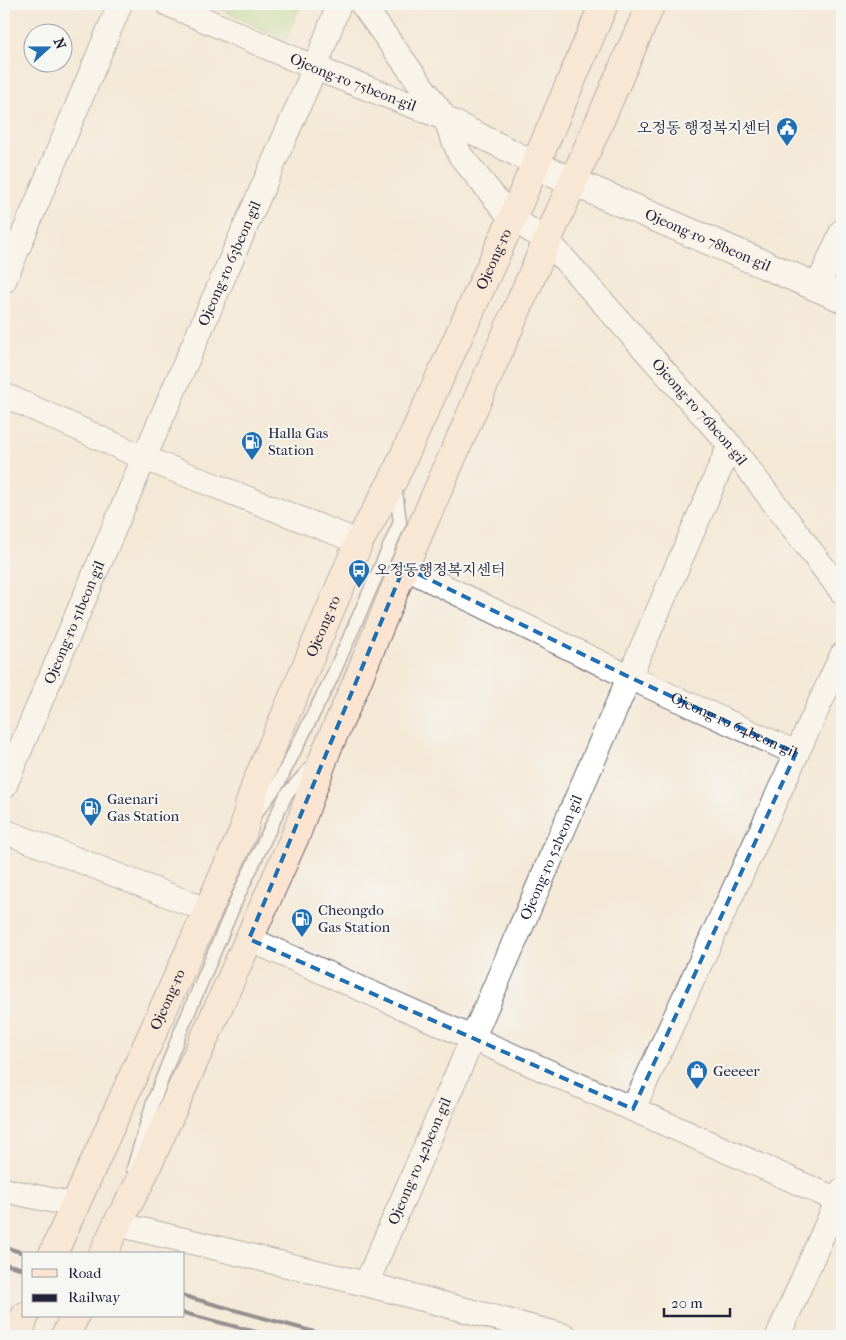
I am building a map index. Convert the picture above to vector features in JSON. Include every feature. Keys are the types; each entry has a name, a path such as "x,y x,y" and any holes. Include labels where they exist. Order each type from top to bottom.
{"main road":[{"name":"Ojeong-ro","path":"53,1252 206,910 243,832 256,784 359,542 394,478 512,219 604,4"},
{"path":"104,1252 139,1184 297,832 327,749 404,568 651,4"},
{"path":"17,1336 24,1318"},
{"path":"65,1336 73,1318"}],"street":[{"path":"4,280 120,4"},
{"name":"Ojeong-ro 75beon-gil","path":"168,4 314,68 445,118 536,164"},
{"name":"Ojeong-ro 63beon-gil","path":"144,458 314,68 339,4"},
{"path":"362,4 445,118"},
{"name":"Ojeong-ro 76beon-gil","path":"445,118 460,155 512,219 547,240 730,445 842,592"},
{"name":"Ojeong-ro 78beon-gil","path":"536,164 842,298"},
{"path":"817,288 842,231"},
{"path":"4,395 144,458 359,542"},
{"path":"629,677 730,445"},
{"name":"Ojeong-ro 51beon-gil","path":"4,787 144,458"},
{"name":"Ojeong-ro 64beon-gil","path":"404,568 629,677 796,753 842,655"},
{"name":"Ojeong-ro 52beon-gil","path":"473,1038 629,677"},
{"path":"633,1109 796,753"},
{"path":"4,831 206,910"},
{"path":"249,939 633,1109 841,1198 778,1336"},
{"name":"Ojeong-ro 42beon-gil","path":"366,1284 473,1038"},
{"path":"4,1190 74,1206"},
{"path":"117,1224 366,1284 565,1336"}],"lane":[{"path":"243,832 278,784 332,679 400,522 394,478"},
{"path":"117,1224 153,1102 239,894 286,795 327,749"}],"highlighted area":[{"path":"404,567 629,677 796,753 633,1109 249,939"}],"green space":[{"path":"210,4 301,4 285,40"}],"railway":[{"path":"4,1247 22,1252"},
{"path":"4,1264 22,1268"},
{"path":"185,1296 329,1336"},
{"path":"185,1313 271,1336"}],"place":[{"name":"오정동 행정복지센터","path":"787,147"},
{"name":"Halla Gas Station","path":"252,461"},
{"name":"오정동행정복지센터","path":"359,589"},
{"name":"Gaenari Gas Station","path":"91,827"},
{"name":"Cheongdo Gas Station","path":"302,938"},
{"name":"Geeeer","path":"697,1090"}]}
